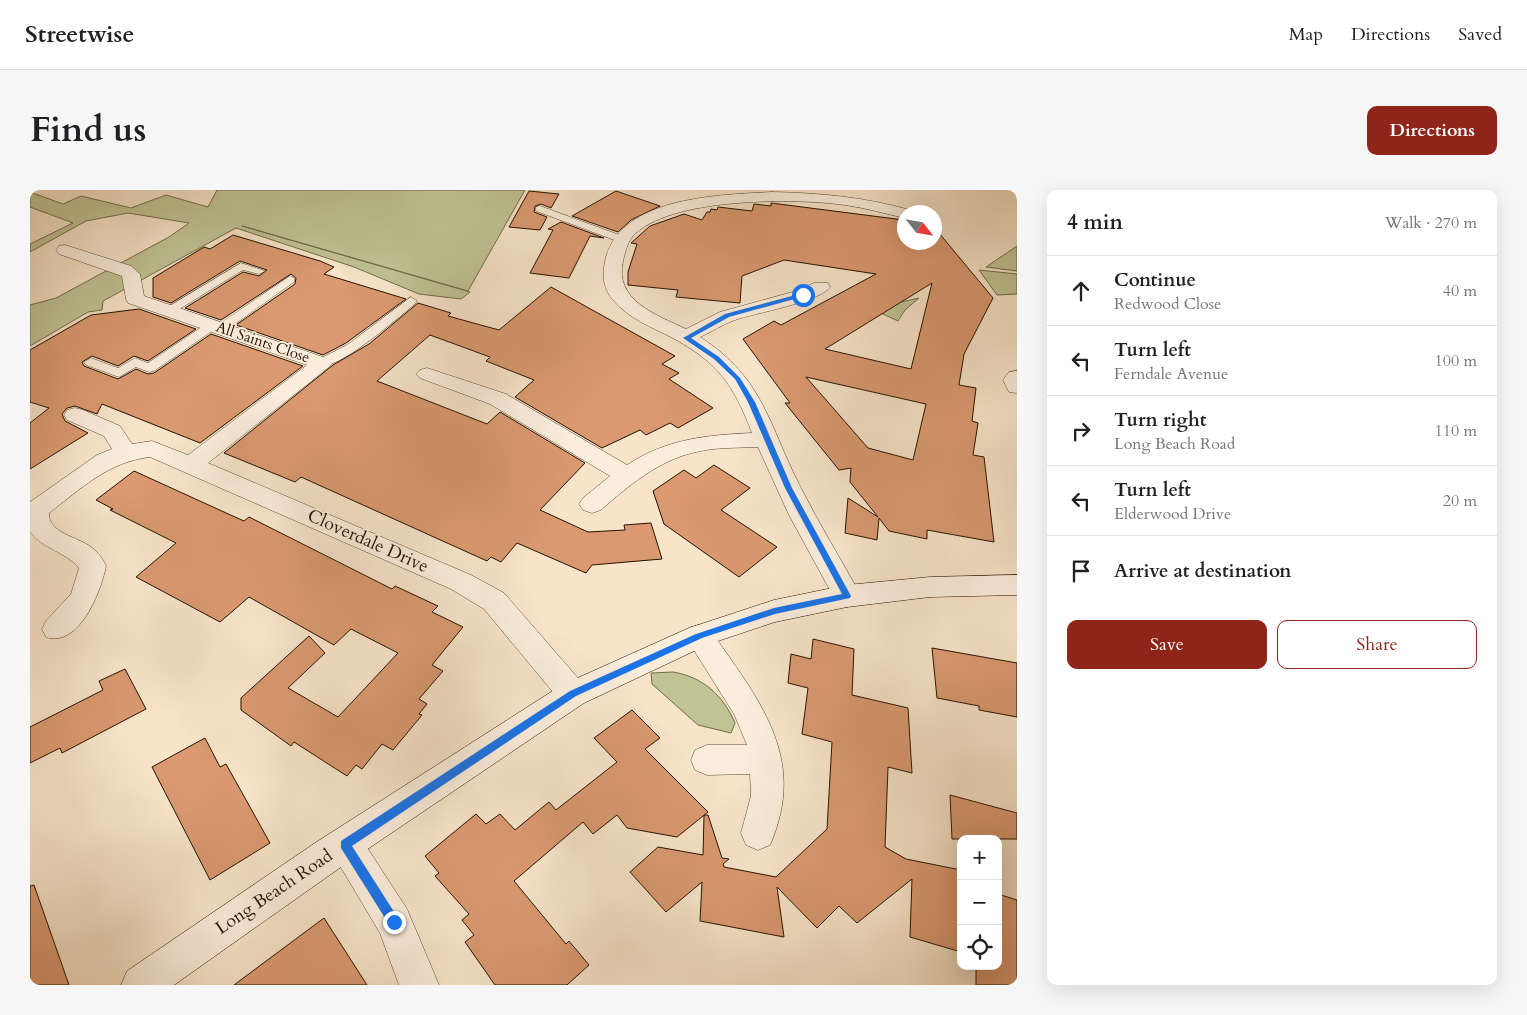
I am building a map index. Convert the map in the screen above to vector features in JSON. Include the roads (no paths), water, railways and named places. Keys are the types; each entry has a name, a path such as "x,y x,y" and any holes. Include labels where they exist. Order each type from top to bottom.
{"street":[{"path":"847,596 788,488 751,402 737,378 716,358 627,303 614,287 612,270 621,239 630,228 677,197 750,192 812,193 868,203 897,211"},
{"name":"All Saints Close","path":"66,250 125,270 130,274 136,298 322,363"},
{"path":"782,284 803,295"},
{"path":"686,338 727,316 803,295 821,287"},
{"name":"All Saints Close","path":"191,465 322,363"},
{"path":"427,374 498,399 626,475"},
{"path":"1017,377 1014,380 1017,388"},
{"path":"75,415 112,431 126,452"},
{"path":"592,504 626,475 660,456 697,444 766,439"},
{"name":"Cloverdale Drive","path":"56,629 79,607 90,583 93,566 84,554 41,532 35,526 34,517 37,509 105,460 126,452 152,449 461,582 494,601 573,694"},
{"name":"Long Beach Road","path":"141,985 345,844 573,694 699,636 774,611 847,596 930,587 1017,585"},
{"path":"699,636 746,707 764,746 768,796 758,833"},
{"path":"707,760 765,759"},
{"path":"345,844 394,922 419,985"}],"lane":[{"path":"540,209 621,239"},
{"path":"169,310 241,266 259,271"},
{"path":"91,362 119,373 135,362 149,368 290,280"},
{"path":"322,363 352,348 411,301"}]}
